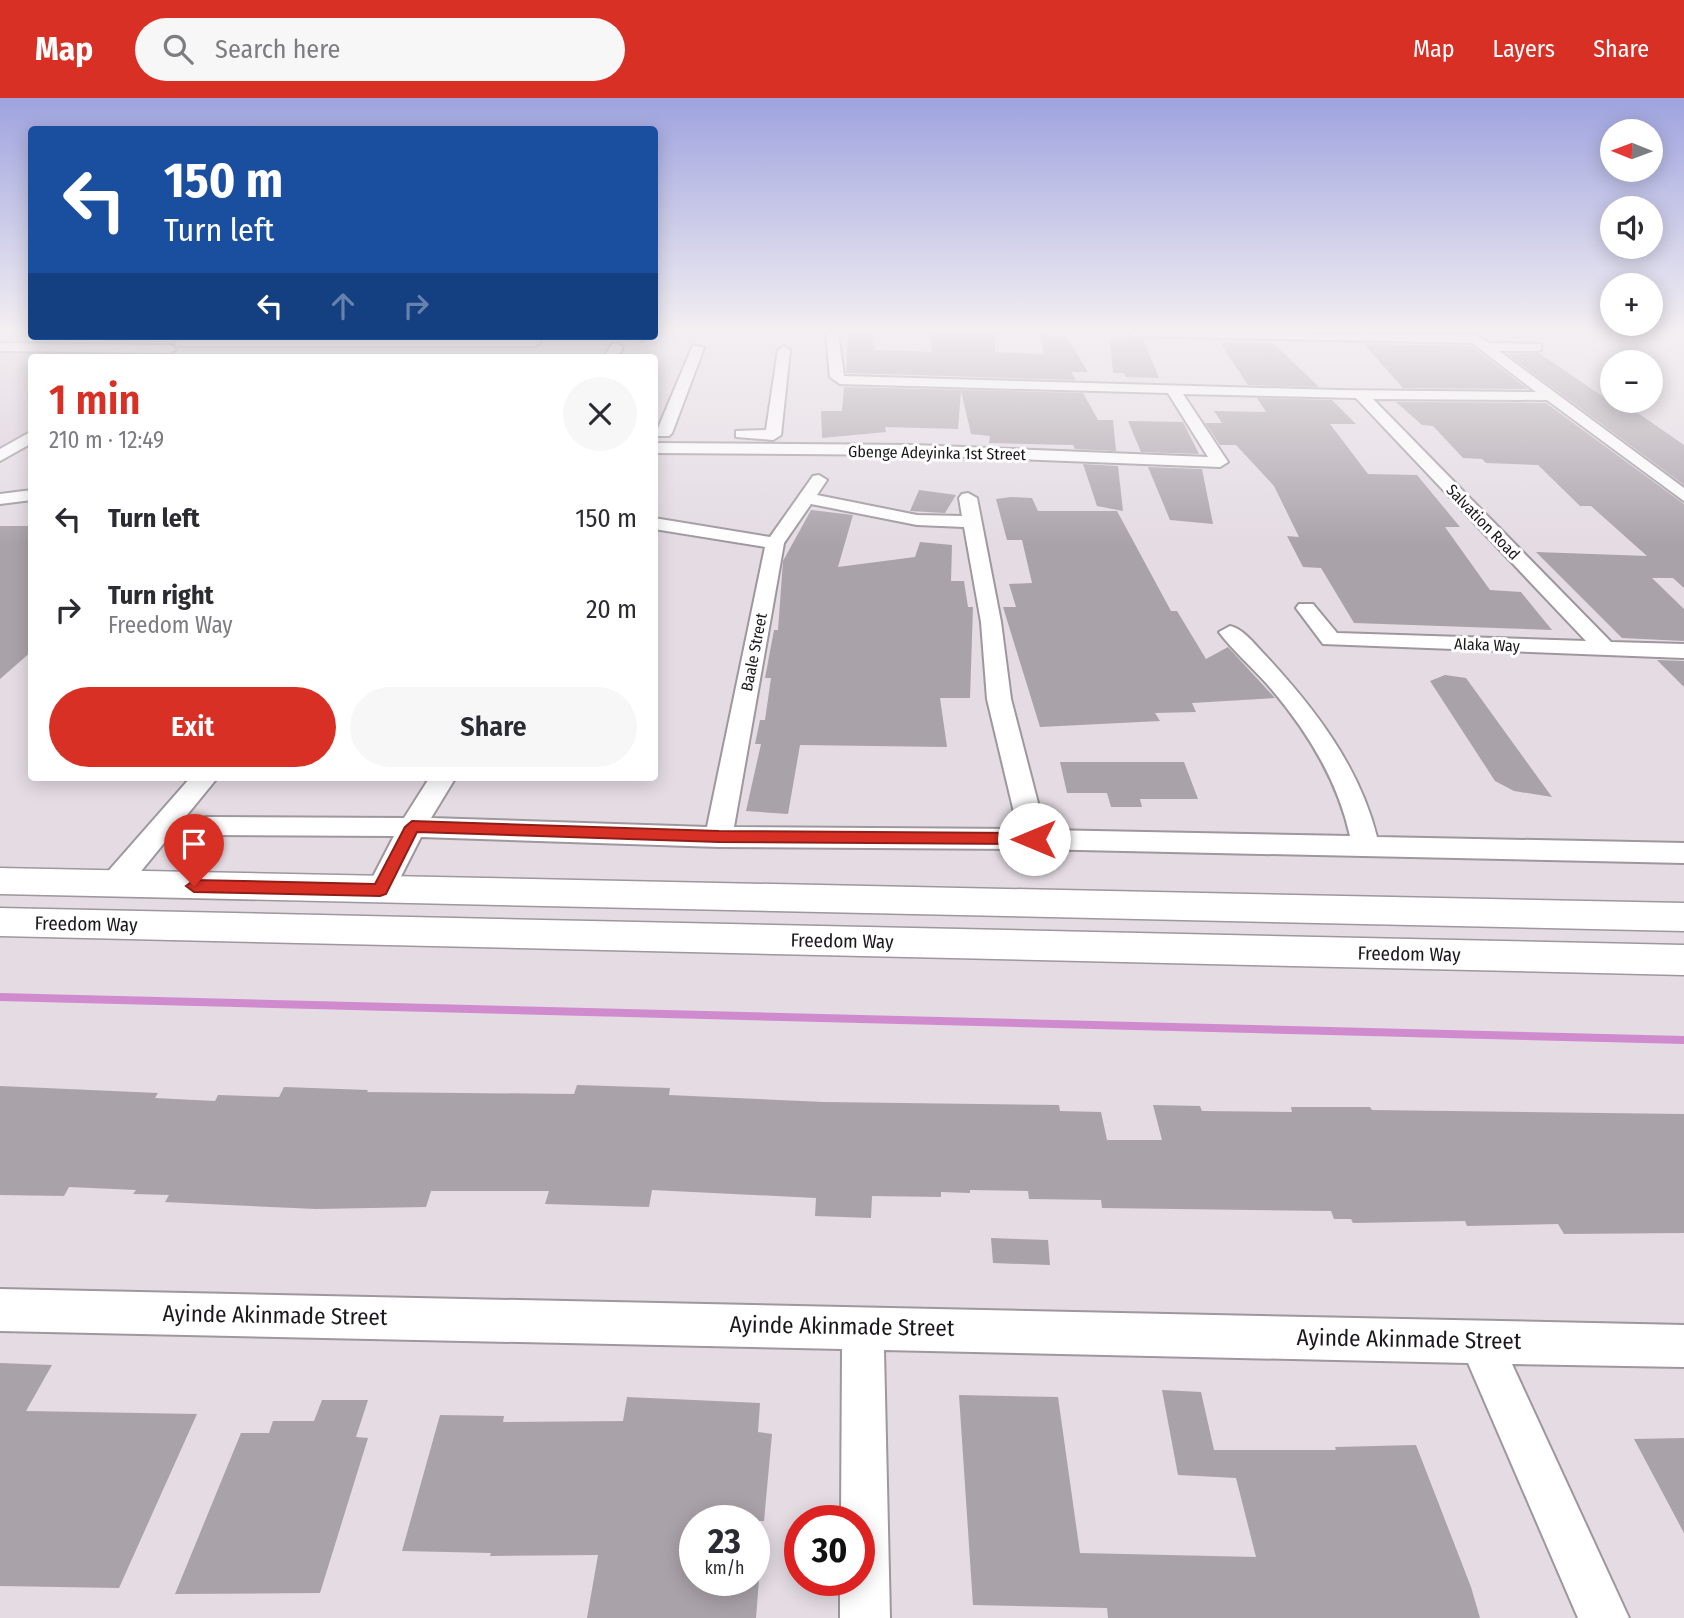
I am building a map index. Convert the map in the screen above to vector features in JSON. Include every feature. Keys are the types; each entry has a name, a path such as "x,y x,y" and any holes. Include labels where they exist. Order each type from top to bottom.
{"main road":[{"path":"0,881 1684,917"},
{"name":"Freedom Way","path":"0,922 1684,960"}],"street":[{"path":"674,403 658,438 774,435 778,403"},
{"name":"Gbenge Adeyinka 1st Street","path":"658,438 1220,462 1181,403"},
{"name":"Salvation Road","path":"1369,403 1606,649"},
{"path":"1563,403 1684,496"},
{"path":"0,456 28,441"},
{"name":"Baale Street","path":"719,837 775,543 819,480"},
{"path":"0,499 28,496"},
{"path":"806,498 917,520 972,522"},
{"path":"968,498 991,622 999,699 1034,839"},
{"path":"658,524 775,543"},
{"name":"Alaka Way","path":"1306,608 1331,639 1684,651"},
{"path":"1230,632 1257,659 1320,735 1347,784 1363,824 1366,846"},
{"path":"114,884 202,781"},
{"path":"380,890 412,827 441,781"},
{"path":"207,827 412,827 719,837 1034,839 1684,853"},
{"name":"Ayinde Akinmade Street","path":"0,1310 863,1326 1684,1346"},
{"path":"863,1326 865,1618"},
{"path":"1480,1341 1604,1618"}],"shaded area":[{"path":"0,403 28,403 28,431 0,448"}],"building":[{"path":"843,403 960,403 958,429 885,427 886,432 822,438 821,411 842,411"},
{"path":"964,403 1089,403 1098,420 1113,420 1116,451 1075,449 1073,445 989,443 990,436 971,434"},
{"path":"1260,403 1335,403 1356,424 1330,424 1368,474 1417,475 1460,527 1445,527 1490,590 1521,592 1552,630 1354,623 1321,568 1303,567 1287,536 1299,537 1274,486 1236,445 1220,445 1205,423 1222,423 1214,411 1266,412"},
{"path":"1397,403 1546,403 1684,504 1684,588 1673,578 1652,578 1684,609 1684,641 1622,638 1536,552 1647,556 1591,506 1580,506 1538,465 1486,463 1482,459 1463,458 1433,426 1422,425"},
{"path":"1573,403 1600,403 1600,413 1638,413 1684,445 1684,485"},
{"path":"1128,421 1183,422 1199,454 1141,452"},
{"path":"1083,464 1118,466 1123,511 1097,506"},
{"path":"1148,467 1202,469 1213,524 1170,520"},
{"path":"919,490 956,495 945,513 910,511"},
{"path":"1032,498 1038,511 1117,511 1171,611 1177,611 1206,659 1228,647 1275,698 1192,703 1196,712 1155,713 1160,721 1040,727 1003,607 1016,607 1009,584 1032,583 1022,540 1007,540 996,499"},
{"path":"811,510 853,515 838,567 915,557 920,542 952,545 951,581 964,581 968,607 973,607 970,698 940,698 947,747 800,745 788,814 746,811 761,744 755,744 760,720 765,720 771,678 765,678 774,630 778,630 783,561"},
{"path":"0,526 28,526 28,654 0,679"},
{"path":"1657,660 1684,661 1684,687"},
{"path":"1445,675 1466,678 1552,797 1514,791 1495,781 1430,681"},
{"path":"1060,762 1184,762 1198,799 1140,799 1142,807 1111,807 1107,793 1067,793"},
{"path":"577,1085 670,1088 669,1095 824,1102 1059,1105 1060,1111 1101,1112 1107,1140 1162,1140 1153,1105 1200,1106 1202,1111 1292,1112 1291,1107 1370,1107 1372,1110 1684,1114 1684,1233 1564,1234 1558,1224 1467,1226 1465,1221 1353,1223 1351,1219 1334,1219 1331,1211 1102,1208 1101,1200 1029,1199 1028,1191 941,1192 941,1197 872,1196 871,1218 815,1216 816,1198 652,1190 649,1207 545,1204 549,1191 431,1191 426,1207 316,1209 165,1202 169,1195 133,1194 136,1190 69,1187 64,1196 0,1195 0,1086 158,1093 155,1098 215,1101 218,1095 279,1097 284,1087 368,1090 367,1092 574,1094"},
{"path":"991,1238 1048,1240 1050,1265 993,1263"},
{"path":"0,1363 52,1365 26,1411 197,1414 119,1588 0,1586"},
{"path":"1162,1390 1201,1392 1214,1450 1336,1450 1335,1447 1416,1445 1471,1587 1480,1618 1108,1618 1107,1608 973,1605 959,1395 1058,1397 1080,1553 1256,1557 1236,1478 1178,1475"},
{"path":"627,1397 760,1403 758,1432 772,1434 765,1505 679,1505 679,1596 758,1596 756,1618 587,1618 598,1555 490,1556 491,1553 402,1551 440,1415 504,1416 503,1422 623,1421"},
{"path":"322,1400 368,1400 356,1437 368,1438 320,1593 175,1594 241,1433 269,1433 273,1421 314,1421"},
{"path":"1684,1438 1684,1533 1634,1439"}],"waterway":[{"path":"0,997 1684,1040"}],"route":[{"path":"194,886 380,890 412,827 719,837 1034,839"}]}
